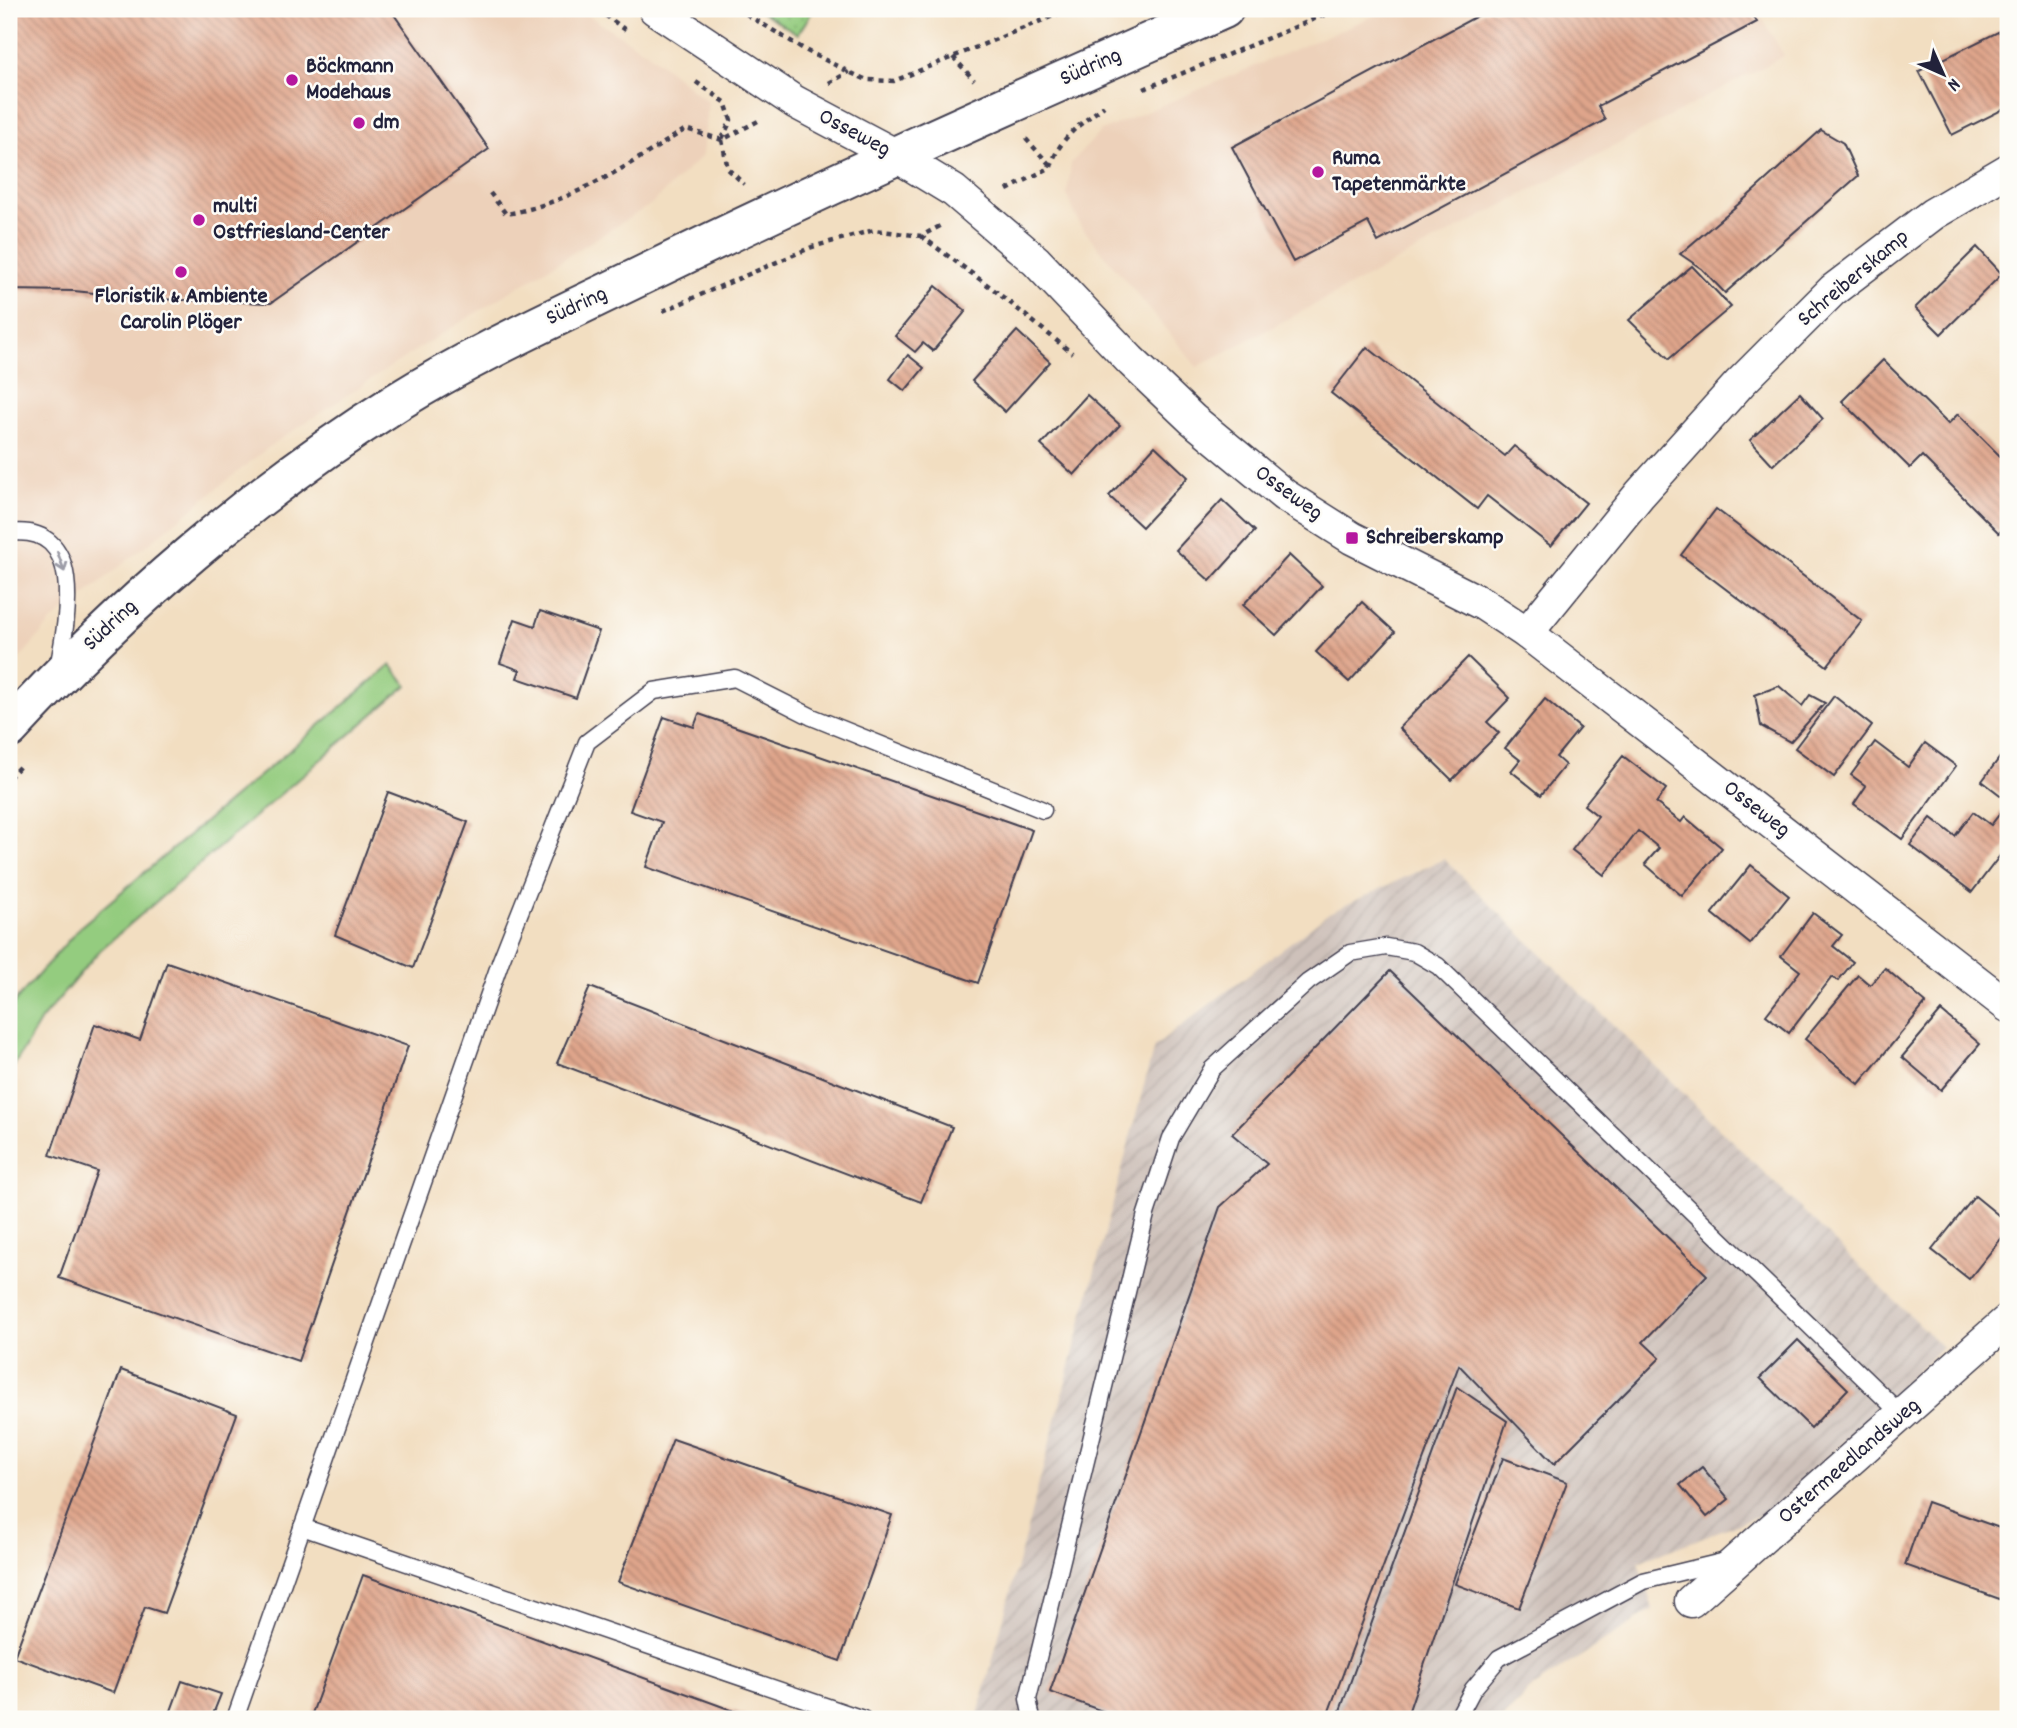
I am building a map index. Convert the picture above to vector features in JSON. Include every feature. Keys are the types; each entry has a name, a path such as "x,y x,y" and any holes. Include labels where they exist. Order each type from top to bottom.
{"main road":[{"name":"Südring","path":"18,743 55,678 173,568 274,487 397,402 528,330 895,155 1224,9"}],"street":[{"name":"Osseweg","path":"655,9 794,102 895,155 954,191 1036,261 1130,360 1182,410 1283,495 1352,538 1483,604 1527,633 2008,1006"},
{"name":"Schreiberskamp","path":"1527,633 1640,494 1740,383 1833,290 1933,214 2008,170"},
{"name":"Ostermeedlandsweg","path":"1691,1601 1903,1416 2008,1320"}],"lane":[{"path":"9,533 28,531 44,536 56,548 65,570 67,615 55,678"},
{"path":"236,1719 501,960 587,742 654,691 735,678 812,717 1043,810"},
{"path":"1032,1719 1028,1699 1081,1475 1146,1214 1171,1138 1212,1069 1308,982 1350,953 1386,947 1414,951 1438,966 1903,1416"},
{"path":"302,1527 863,1719"},
{"path":"1457,1719 1473,1689 1499,1658 1643,1581 1742,1557"}],"path":[{"path":"597,9 629,32"},
{"path":"738,9 807,51 849,72 867,80 894,81 1070,9"},
{"path":"1141,90 1339,9"},
{"path":"490,193 506,214 534,209 612,175 686,129 722,140 731,120 725,103 693,79"},
{"path":"653,316 812,247 874,230 920,236 1051,167 1054,152 1068,134 1104,106 1116,101"},
{"path":"9,778 18,743"}],"shaded area":[{"path":"9,9 578,9 648,53 708,102 702,156 650,205 416,350 270,446 52,621 9,671"},
{"path":"1390,9 1757,9 1784,56 1197,367 1080,225 1067,195 1071,163 1101,131"},
{"path":"1444,859 1942,1347 1771,1511 1638,1562 1653,1609 1529,1690 1503,1719 977,1719 1154,1047 1329,913"}],"green space":[{"path":"757,9 814,9 798,34"},
{"path":"391,665 407,685 99,951 41,1020 9,1074 9,1013 17,999 81,926"}],"building":[{"name":"multi Ostfriesland-Center","path":"9,9 390,9 489,149 271,303 155,299 74,291 9,290"},
{"path":"1490,9 1750,9 1757,22 1598,106 1605,120 1378,242 1368,222 1293,262 1232,147"},
{"path":"2008,27 2008,107 1952,135 1919,71"},
{"path":"1821,130 1843,143 1858,176 1725,293 1702,269 1680,254"},
{"path":"1977,247 2002,274 1941,334 1915,308"},
{"path":"1692,266 1731,307 1669,359 1629,320"},
{"path":"936,286 966,311 933,351 923,343 915,352 895,336"},
{"path":"1017,331 1050,362 1005,412 972,381"},
{"path":"1367,347 1505,456 1514,446 1586,503 1551,546 1487,496 1477,509 1331,393"},
{"path":"908,355 924,368 905,391 890,379"},
{"path":"1883,360 1948,424 1958,414 2008,464 2008,524 1999,533 1922,456 1910,468 1842,401"},
{"path":"1800,393 1823,419 1773,465 1750,440"},
{"path":"1087,395 1120,425 1074,475 1041,445"},
{"path":"1155,446 1188,477 1142,527 1109,496"},
{"path":"1222,500 1255,531 1210,581 1176,550"},
{"path":"1716,509 1862,621 1827,666 1681,555"},
{"path":"1289,555 1322,586 1276,635 1243,605"},
{"path":"1362,602 1395,632 1349,682 1316,652"},
{"path":"540,611 599,631 576,698 517,678 520,670 500,663 515,619 535,626"},
{"path":"1468,657 1510,698 1487,722 1499,733 1452,780 1399,728"},
{"path":"1779,686 1802,706 1810,695 1825,703 1790,742 1761,726 1755,695"},
{"path":"1834,696 1872,726 1834,777 1795,748"},
{"path":"1545,699 1580,728 1556,757 1565,765 1541,795 1511,771 1520,760 1505,748"},
{"path":"699,714 1032,830 978,983 646,867 662,822 630,811 664,717 694,727"},
{"path":"1875,742 1908,767 1925,743 1956,766 1902,839 1854,804 1866,786 1851,775"},
{"path":"1623,756 1666,789 1656,803 1681,822 1685,817 1722,848 1682,896 1645,864 1659,848 1638,831 1604,875 1572,850 1598,816 1584,805"},
{"path":"2001,756 2008,762 2008,801 1982,781"},
{"path":"388,792 468,822 413,968 335,935"},
{"path":"2008,803 2008,845 1972,892 1910,845 1931,818 1955,836 1973,812 1991,825"},
{"path":"1751,865 1789,896 1750,944 1712,913"},
{"path":"1813,913 1842,935 1833,946 1853,962 1838,981 1832,977 1789,1033 1766,1015 1800,971 1781,956"},
{"path":"167,962 408,1046 298,1361 59,1278 97,1171 50,1155 95,1024 140,1040"},
{"path":"1885,968 1926,1003 1859,1084 1805,1039 1858,975 1870,985"},
{"path":"1390,971 1707,1275 1643,1342 1660,1358 1554,1464 1459,1365 1326,1719 1124,1719 1050,1692 1220,1207 1267,1164 1232,1134"},
{"path":"590,987 952,1127 921,1202 557,1063"},
{"path":"1941,1011 1980,1044 1941,1090 1902,1057"},
{"path":"1975,1196 2008,1223 2008,1230 1969,1279 1932,1250"},
{"path":"1798,1340 1848,1389 1811,1428 1760,1378"},
{"path":"121,1370 237,1414 164,1613 145,1607 113,1693 14,1657"},
{"path":"1457,1387 1507,1421 1406,1719 1337,1719"},
{"path":"673,1439 892,1515 840,1661 618,1582"},
{"path":"1503,1458 1567,1482 1519,1608 1455,1584"},
{"path":"1702,1467 1729,1499 1707,1517 1680,1485"},
{"path":"1927,1502 2008,1531 2008,1602 1905,1565"},
{"path":"363,1575 756,1719 310,1719"},
{"path":"182,1681 221,1694 211,1719 168,1719"}],"place":[{"name":"Böckmann Modehaus","path":"292,80"},
{"name":"dm","path":"359,123"},
{"name":"Ruma Tapetenmärkte","path":"1318,172"},
{"name":"multi Ostfriesland-Center","path":"199,220"},
{"name":"Floristik & Ambiente Carolin Plöger","path":"181,272"},
{"name":"Schreiberskamp","path":"1352,538"}]}
